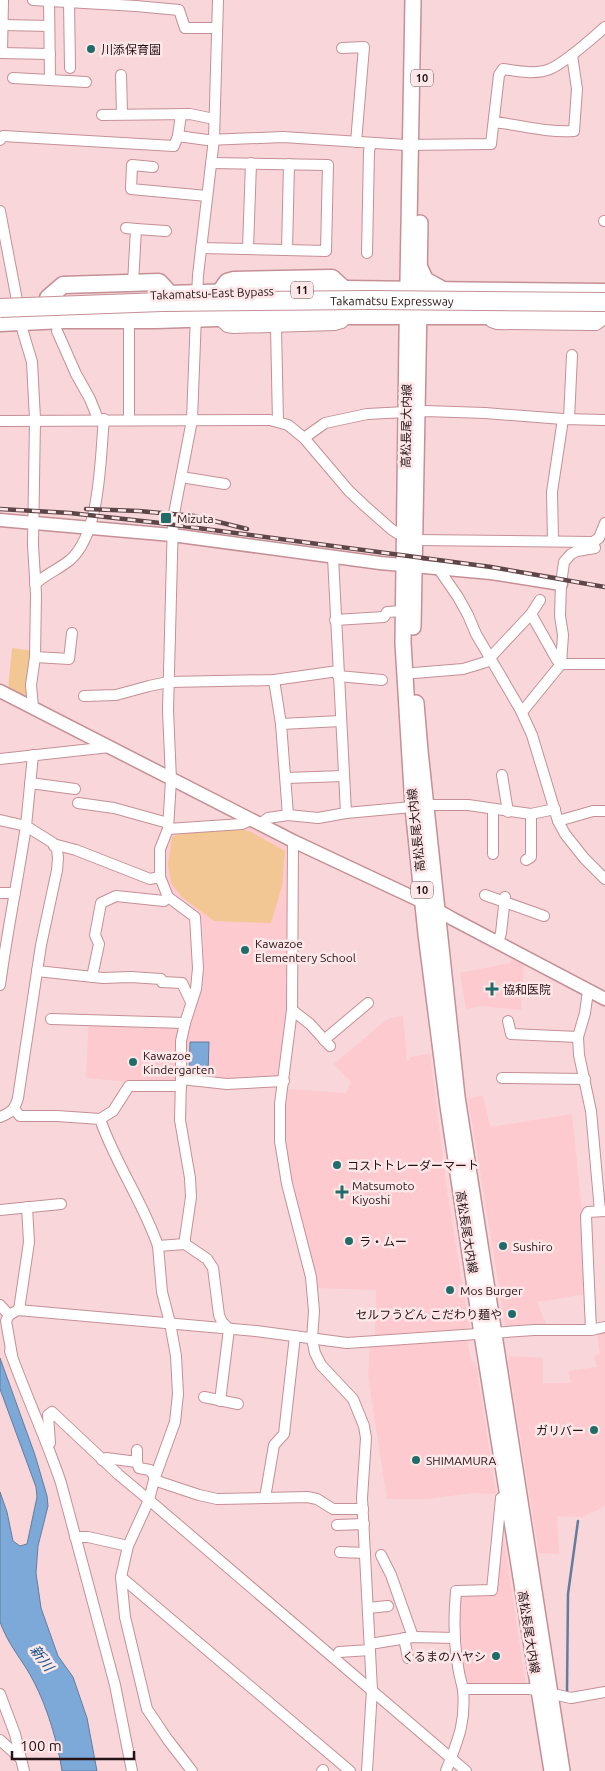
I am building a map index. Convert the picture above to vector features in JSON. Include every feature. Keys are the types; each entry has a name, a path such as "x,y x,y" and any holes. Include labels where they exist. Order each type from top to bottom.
{"highway":[{"path":"420,269 425,280 445,291"},
{"path":"48,298 63,285 133,282 159,282 170,294"},
{"name":"Takamatsu-East Bypass","path":"0,300 344,289 605,292"},
{"name":"Takamatsu Expressway","path":"0,308 201,302 369,300 605,302"},
{"name":"Takamatsu Expressway","path":"0,316 361,308 605,308"},
{"name":"Takamatsu-East Bypass","path":"0,323 21,322 61,325 196,318 350,316 605,318"},
{"path":"61,325 79,331 158,328 173,320"}],"main road":[{"name":"高松長尾大内線","path":"414,0 420,269 414,291"},
{"name":"高松長尾大内線","path":"423,0 416,145 409,566 420,751 423,902 448,1106 488,1334 544,1691 552,1771"},
{"name":"高松長尾大内線","path":"409,566 403,611 404,677 420,807 438,911 457,1097 507,1496 544,1691 562,1771"}],"street":[{"path":"3,0 1,53 50,54"},
{"path":"33,0 179,10 185,28 217,28"},
{"path":"49,0 50,80"},
{"path":"186,1244 185,1238 191,1197 190,1178 180,1120 182,1041 185,1023 196,989 198,968 195,917 168,897 160,877 160,849 168,826 171,780 168,682 173,519 192,420 197,293 214,139 218,0"},
{"path":"69,1 70,68"},
{"path":"2,29 49,26"},
{"path":"178,136 207,140 283,137 371,144 491,144 499,75 503,69 532,72 549,70 605,27"},
{"path":"342,48 364,47 356,142"},
{"path":"494,122 558,132 574,131 577,89 572,54"},
{"path":"122,75 122,114"},
{"path":"13,78 86,82"},
{"path":"0,140 4,136 174,146 178,136 181,114"},
{"path":"102,115 190,114 214,119"},
{"path":"367,253 369,151 371,144"},
{"path":"201,248 326,251 328,165 211,163"},
{"path":"248,248 251,163"},
{"path":"287,250 289,164"},
{"path":"153,167 132,166 131,189 207,196"},
{"path":"0,211 21,322 32,362 35,419 35,657 31,686 33,707"},
{"path":"133,282 131,229 166,231"},
{"path":"0,257 10,265"},
{"path":"217,318 227,327 233,328 335,325 342,323 350,316"},
{"path":"35,584 70,560 82,545 90,527 96,502 101,419 76,374 61,325"},
{"path":"276,327 278,422"},
{"path":"129,420 130,329"},
{"path":"553,540 552,492 566,419 572,355"},
{"path":"304,438 325,423 367,414 412,412 485,413 605,420"},
{"path":"0,421 101,419 270,420 278,422 288,425 304,438 349,491 365,506 397,533 410,537 593,542 599,538 605,523"},
{"path":"181,476 225,484"},
{"path":"0,520 172,535 333,557 491,573 560,584"},
{"path":"522,712 561,664 564,636 560,616 560,584 564,562 577,551 595,548 593,542"},
{"path":"333,557 346,813"},
{"path":"438,568 465,609 476,634 522,712 538,753 558,821 565,834 584,858 605,879"},
{"path":"414,673 463,669 486,662 531,614 540,600"},
{"path":"335,620 384,617 387,612 403,611"},
{"path":"531,614 561,664 605,664"},
{"path":"35,657 69,659 72,633"},
{"path":"84,696 116,695 168,682 274,680 338,673 382,680"},
{"path":"274,680 281,724 288,815"},
{"path":"0,691 255,822 423,902 605,999"},
{"path":"281,724 341,721"},
{"path":"0,759 110,747"},
{"path":"0,985 3,935 16,893 26,826 33,755"},
{"path":"502,775 508,812"},
{"path":"286,778 344,776"},
{"path":"30,783 75,789"},
{"path":"78,803 114,808 168,826 242,824 288,815 318,818 346,813 420,807 468,805 531,814 555,809"},
{"path":"493,809 493,854"},
{"path":"558,821 593,812 605,811"},
{"path":"526,860 531,857 531,814"},
{"path":"0,820 26,826 54,846 57,849 58,858 37,971 18,1098 14,1109 9,1114 0,1117"},
{"path":"294,841 292,1010 280,1104 280,1141 287,1184 311,1277 314,1311 312,1338 317,1358 353,1398 364,1426 366,1438 363,1509 372,1690 367,1771"},
{"path":"54,846 57,845 76,850 150,879 160,877"},
{"path":"0,893 16,893"},
{"path":"485,895 505,900 544,916"},
{"path":"92,977 99,944 95,935 101,903 116,896 164,901 168,897"},
{"path":"498,943 505,900"},
{"path":"37,971 103,978 130,977 161,979 162,982 182,982 191,1002"},
{"path":"588,991 585,1012 578,1037 579,1055 591,1111 603,1211 588,1212 586,1216 591,1330"},
{"path":"292,1010 310,1024 327,1043 368,1003"},
{"path":"51,1019 185,1023"},
{"path":"508,1021 511,1034 578,1037"},
{"path":"502,1078 585,1079"},
{"path":"14,1109 20,1116 100,1119 113,1111 129,1086 284,1081"},
{"path":"100,1119 121,1169 150,1223 158,1246 162,1292 176,1356 178,1394 175,1422 154,1478 149,1500 128,1546 121,1577 125,1617 147,1709 192,1771"},
{"path":"0,1210 61,1204"},
{"path":"19,1310 29,1242 27,1207"},
{"path":"158,1246 186,1244 207,1259 212,1268 219,1315 222,1322 229,1329"},
{"path":"0,1304 9,1315"},
{"path":"12,1355 6,1321 12,1312 19,1310 170,1323 347,1343 534,1330 591,1330 605,1327"},
{"path":"0,1322 24,1392 51,1452 61,1483 115,1685 132,1771"},
{"path":"220,1400 229,1329"},
{"path":"265,1498 274,1445 284,1434 295,1336"},
{"path":"204,1397 238,1404"},
{"path":"51,1452 48,1416 52,1412 102,1460 466,1771"},
{"path":"137,1450 136,1462 139,1468 150,1470 154,1478 199,1495 217,1498 307,1497 316,1499 333,1509 363,1509"},
{"path":"102,1460 106,1458 136,1462"},
{"path":"446,1771 463,1727 463,1689 459,1674 455,1638 456,1591 492,1590 501,1498 507,1496"},
{"path":"337,1526 364,1524"},
{"path":"75,1538 88,1537 128,1546"},
{"path":"340,1552 365,1552"},
{"path":"381,1555 391,1575 409,1637 408,1658"},
{"path":"121,1577 350,1771"},
{"path":"368,1608 388,1606"},
{"path":"339,1652 370,1647 409,1637 455,1638"},
{"path":"463,1689 530,1689 570,1698 605,1692"},
{"path":"0,1694 15,1734 24,1771"},
{"path":"0,1740 20,1758"}],"shaded area":[{"path":"12,648 33,651 30,701 8,690"},
{"name":"Kawazoe Elementery School","path":"243,826 252,828 287,848 287,1026 285,1027 281,1079 226,1081 186,1076 186,1047 193,1011 201,992 204,964 203,931 201,916 170,891 166,884 164,871 165,853 171,836 176,831"},
{"path":"242,829 285,851 282,886 271,923 214,921 182,897 171,883 168,866 172,837 183,833"},
{"name":"協和医院","path":"512,958 524,963 521,1010 481,1006 466,1009 460,973 510,963"},
{"path":"403,1016 407,1061 410,1060 410,1057 430,1054 447,1191 470,1331 375,1336 376,1290 318,1288 287,1158 284,1131 287,1089 346,1093 351,1082 334,1064 385,1021"},
{"name":"Kawazoe Kindergarten","path":"89,1022 182,1026 178,1082 129,1082 87,1078"},
{"path":"483,1096 490,1127 572,1114 582,1212 586,1294 537,1302 547,1326 506,1329 468,1098"},
{"path":"605,1332 605,1506 582,1517 557,1516 559,1554 539,1553 509,1366 509,1356 543,1358 543,1383 571,1383 568,1371 597,1367 594,1356 600,1354 597,1333"},
{"path":"467,1339 471,1361 476,1363 496,1494 472,1493 427,1499 387,1499 368,1376 370,1345"},
{"path":"501,1521 526,1686 469,1686 465,1674 459,1617 461,1596 495,1594"}],"water":[{"path":"190,1042 209,1042 208,1074 189,1074"},
{"name":"新川","path":"0,1358 35,1455 47,1496 48,1506 38,1546 36,1573 41,1608 58,1656 73,1677 87,1718 97,1771 62,1771 48,1714 34,1682 0,1622 0,1492 7,1512 13,1541 20,1546 27,1544 37,1497 36,1487 0,1389"}],"waterway":[{"path":"568,1693 568,1594 578,1521"}],"railway":[{"path":"0,509 70,513 160,523 491,567 605,587"},
{"path":"86,509 194,516 247,529"}],"place":[{"name":"川添保育園","path":"91,49"},
{"name":"Mizuta","path":"166,518"},
{"name":"Kawazoe Elementery School","path":"245,950"},
{"name":"協和医院","path":"492,989"},
{"name":"Kawazoe Kindergarten","path":"133,1062"},
{"name":"コストトレーダーマート","path":"337,1165"},
{"name":"Matsumoto Kiyoshi","path":"342,1192"},
{"name":"ラ・ムー","path":"349,1241"},
{"name":"Sushiro","path":"503,1246"},
{"name":"Mos Burger","path":"450,1290"},
{"name":"セルフうどん こだわり麺や","path":"512,1314"},
{"name":"ガリバー","path":"594,1430"},
{"name":"SHIMAMURA","path":"416,1460"},
{"name":"くるまのハヤシ","path":"496,1656"}]}
